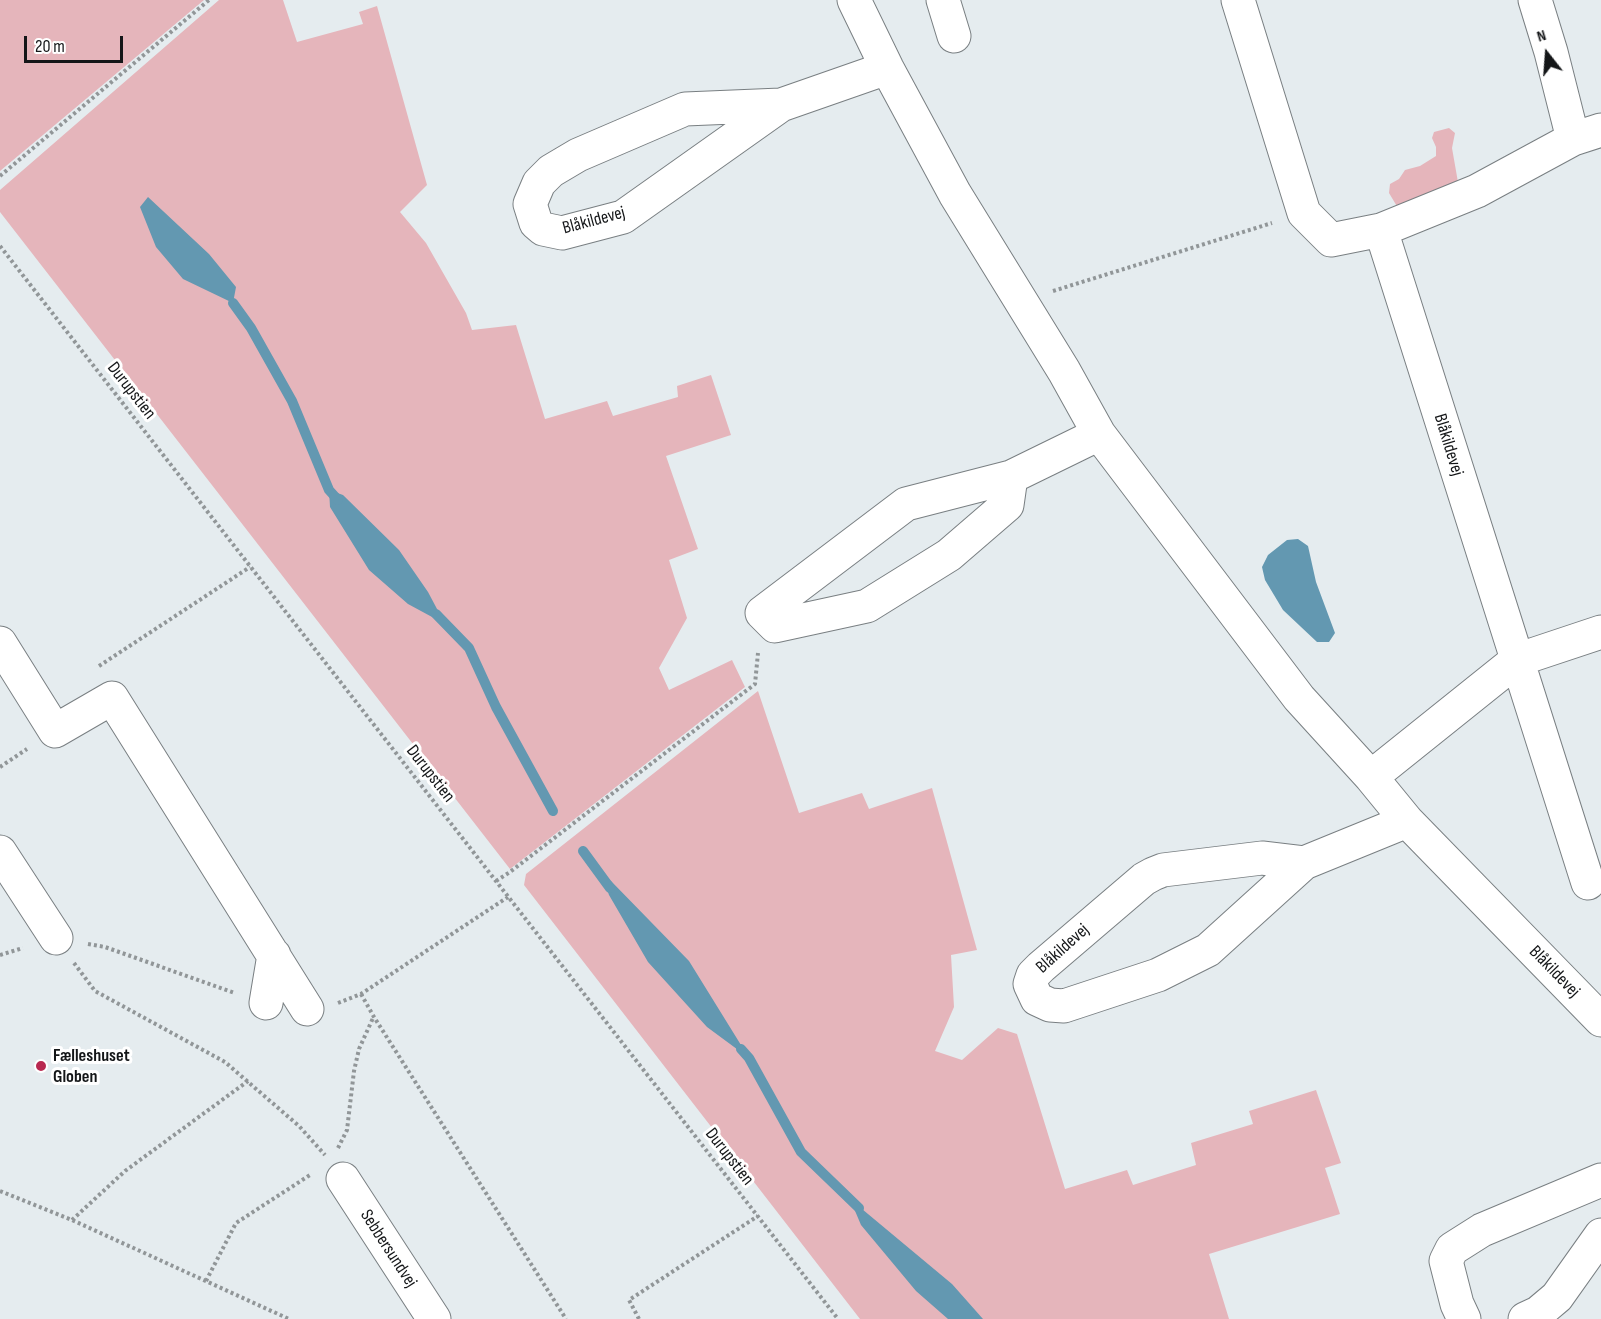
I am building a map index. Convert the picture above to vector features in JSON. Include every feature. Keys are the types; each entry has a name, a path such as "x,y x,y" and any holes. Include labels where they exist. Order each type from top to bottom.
{"street":[{"name":"Blåkildevej","path":"854,0 887,68 955,194 1022,301 1099,434 1299,698 1371,777 1407,821 1601,1020"},
{"path":"943,0 954,36"},
{"path":"1238,0 1304,213 1331,240 1381,230 1477,191 1587,135 1551,52 1535,0"},
{"name":"Blåkildevej","path":"781,105 685,109 578,155 551,171 539,183 530,204 536,223 543,229 562,233 623,217 781,105 887,68"},
{"name":"Blåkildevej","path":"1381,230 1588,883"},
{"path":"1011,477 1007,505 949,555 867,606 775,626 762,614 906,504 1011,477 1099,434"},
{"path":"1371,777 1517,660 1601,632"},
{"path":"0,643 56,731 112,698 307,1009"},
{"name":"Blåkildevej","path":"1304,863 1262,858 1163,870 1153,874 1033,975 1030,984 1037,999 1050,1005 1064,1006 1158,975 1208,950 1304,863 1407,821"},
{"path":"0,852 56,938"},
{"path":"266,1003 273,955"},
{"name":"Sebbersundvej","path":"337,1171 434,1319"},
{"path":"1464,1319 1457,1304 1446,1261 1452,1249 1482,1230 1601,1180"},
{"path":"1525,1319 1538,1313 1557,1297 1601,1235"}],"path":[{"path":"0,176 209,0"},
{"path":"1022,301 1304,213"},
{"name":"Durupstien","path":"0,246 838,1319"},
{"path":"112,698 98,667 250,567"},
{"path":"496,881 755,684 762,614"},
{"path":"0,767 27,749"},
{"path":"56,938 95,991 225,1062 299,1126 337,1171"},
{"path":"361,994 566,1319"},
{"path":"206,1281 236,1223 337,1171 347,1130 359,1049 374,1017"},
{"path":"72,1221 125,1171 248,1081"},
{"path":"0,1191 289,1319"},
{"path":"639,1319 629,1300 758,1216"}],"shaded area":[{"path":"0,0 204,0 0,171"},
{"path":"219,0 283,0 297,42 363,24 359,12 377,6 427,185 400,212 426,243 466,313 472,330 516,325 545,419 607,401 613,416 678,397 677,386 711,375 731,435 666,456 698,549 669,560 687,618 659,668 669,690 732,660 745,687 510,869 0,212 0,190"},
{"path":"1449,128 1455,133 1452,148 1459,188 1398,208 1389,193 1390,184 1399,179 1405,170 1420,166 1436,156 1436,147 1432,138 1434,132"},
{"path":"758,691 799,813 862,793 869,809 932,788 977,950 951,955 954,1007 935,1051 962,1060 998,1028 1017,1034 1065,1189 1127,1170 1133,1185 1196,1165 1191,1143 1253,1124 1249,1111 1316,1090 1341,1163 1325,1168 1340,1214 1209,1254 1229,1319 860,1319 524,885 526,874"}],"water":[{"path":"148,197 209,254 236,287 233,303 183,279 156,247 140,207"},
{"path":"329,490 343,495 399,550 428,592 445,624 408,604 369,570 330,507"},
{"path":"1298,539 1308,546 1316,582 1335,633 1329,642 1317,642 1283,610 1265,580 1262,567 1268,555 1287,540"},
{"path":"603,878 611,881 689,961 749,1058 707,1027 648,962 609,895"},
{"path":"850,1199 952,1284 983,1319 948,1319 916,1291 861,1225"}],"waterway":[{"path":"233,303 251,328 292,401 329,490 338,500"},
{"path":"436,614 469,648 496,707 553,811"},
{"path":"583,851 610,888"},
{"path":"741,1049 749,1058 801,1152 859,1208"}],"place":[{"name":"Fælleshuset Globen","path":"41,1066"}]}
